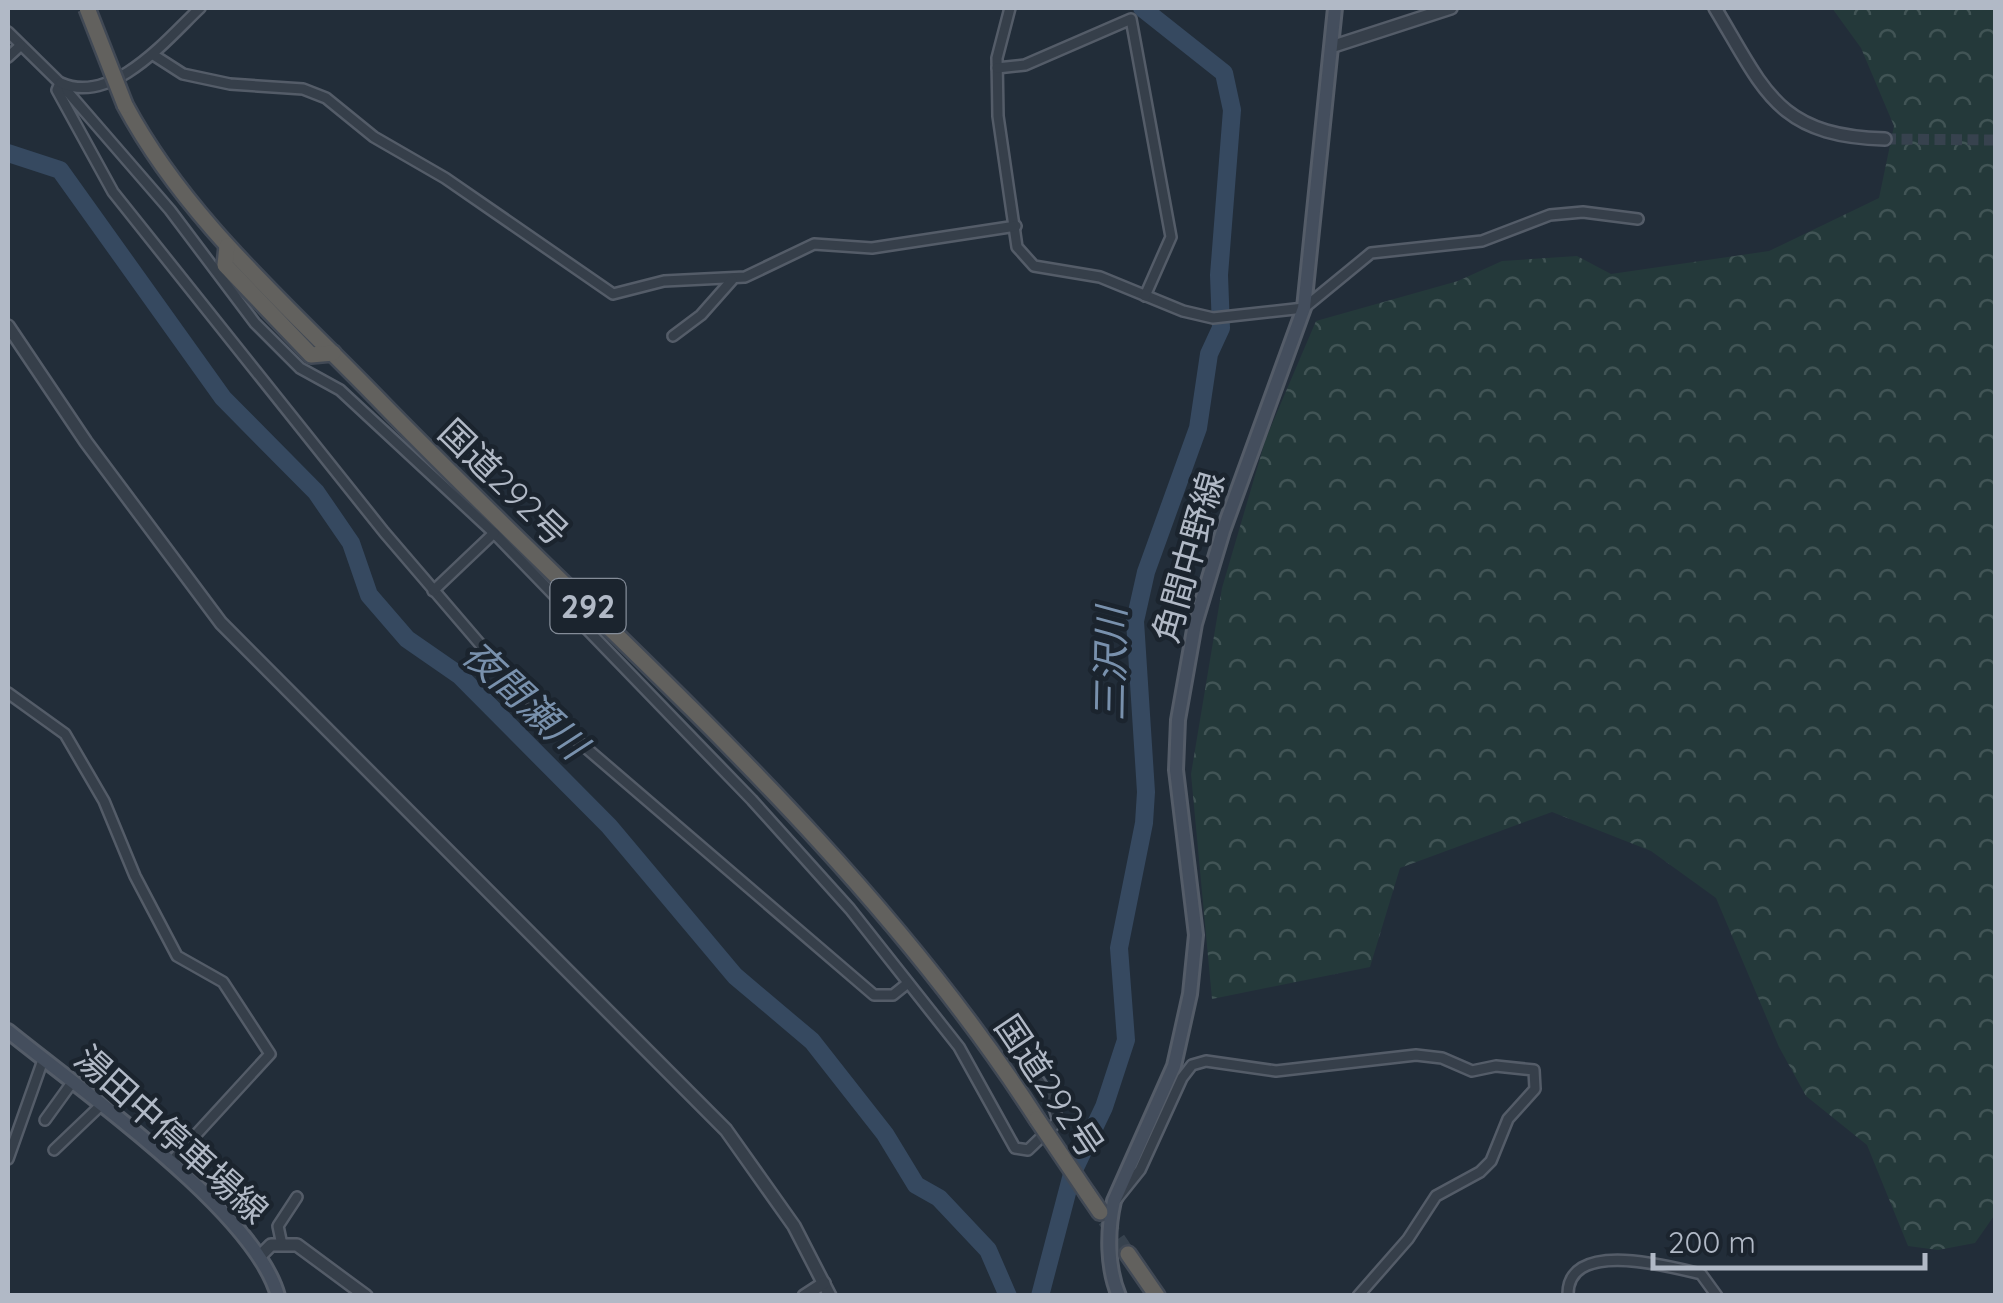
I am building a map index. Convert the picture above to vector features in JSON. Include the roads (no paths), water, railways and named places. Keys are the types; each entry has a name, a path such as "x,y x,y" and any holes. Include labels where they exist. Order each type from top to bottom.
{"highway":[{"name":"国道292号","path":"87,8 125,105 150,151 227,246 463,488 672,686 845,868 987,1041 1100,1212"},
{"path":"1128,1254 1157,1296"}],"main road":[{"name":"角間中野線","path":"1119,1296 1113,1282 1109,1224 1114,1201 1174,1066 1190,994 1196,935 1176,770 1178,720 1195,624 1229,513 1304,308 1336,8"},
{"name":"湯田中停車場線","path":"8,1032 225,1212 260,1256 278,1296"}],"street":[{"path":"8,32 14,52 71,88 138,68 155,56 200,8"},
{"path":"1010,8 996,68 998,116 1017,247 1034,266 1100,277 1206,318 1304,308 1370,253 1482,241 1550,215 1583,212 1638,219"},
{"path":"1334,46 1451,8"},
{"path":"1715,8 1772,100 1785,114 1839,138 1885,139"},
{"path":"996,68 1025,65 1131,19 1170,237 1146,296"},
{"path":"155,56 183,74 230,84 303,88 326,98 374,137 445,178 613,294 664,281 733,279 758,272 814,244 872,248 1016,226"},
{"path":"60,82 170,210 254,323 300,368 340,390 494,533 752,800 959,1047 1000,1127 1015,1148 1028,1150 1058,1122 1054,1107 1029,1066 1008,1042"},
{"path":"60,82 57,90 113,192 434,591 522,693 874,995 893,995 908,983"},
{"path":"673,336 702,315 733,279"},
{"path":"8,326 86,442 220,623 726,1130 794,1226 827,1289 804,1296"},
{"path":"434,591 494,533"},
{"path":"8,692 65,734 104,800 136,876 177,956 222,982 270,1054 169,1164"},
{"path":"1114,1201 1124,1196 1140,1170 1182,1078 1192,1065 1206,1061 1276,1071 1416,1055 1442,1058 1472,1071 1496,1066 1534,1070 1534,1090 1508,1119 1491,1161 1480,1172 1436,1196 1408,1239 1358,1296"},
{"path":"8,1159 43,1060"},
{"path":"45,1120 72,1084"},
{"path":"54,1150 99,1107"},
{"path":"282,1245 278,1226 297,1197"},
{"path":"260,1256 271,1245 297,1245 366,1296"},
{"path":"1568,1296 1568,1286 1580,1267 1597,1260 1701,1274 1717,1296"}],"waterway":[{"name":"三沢川","path":"1040,1296 1072,1174 1104,1107 1126,1040 1119,948 1144,823 1146,792 1135,621 1146,572 1198,428 1209,354 1221,328 1219,275 1232,110 1224,73 1142,8"},
{"name":"夜間瀬川","path":"8,153 60,170 223,398 316,492 351,543 369,595 407,639 459,675 609,826 735,976 812,1041 885,1134 916,1185 939,1198 988,1250 1008,1296"}],"tunnel":[{"path":"1885,139 1996,140"},
{"path":"1105,1220 1128,1254"}]}
